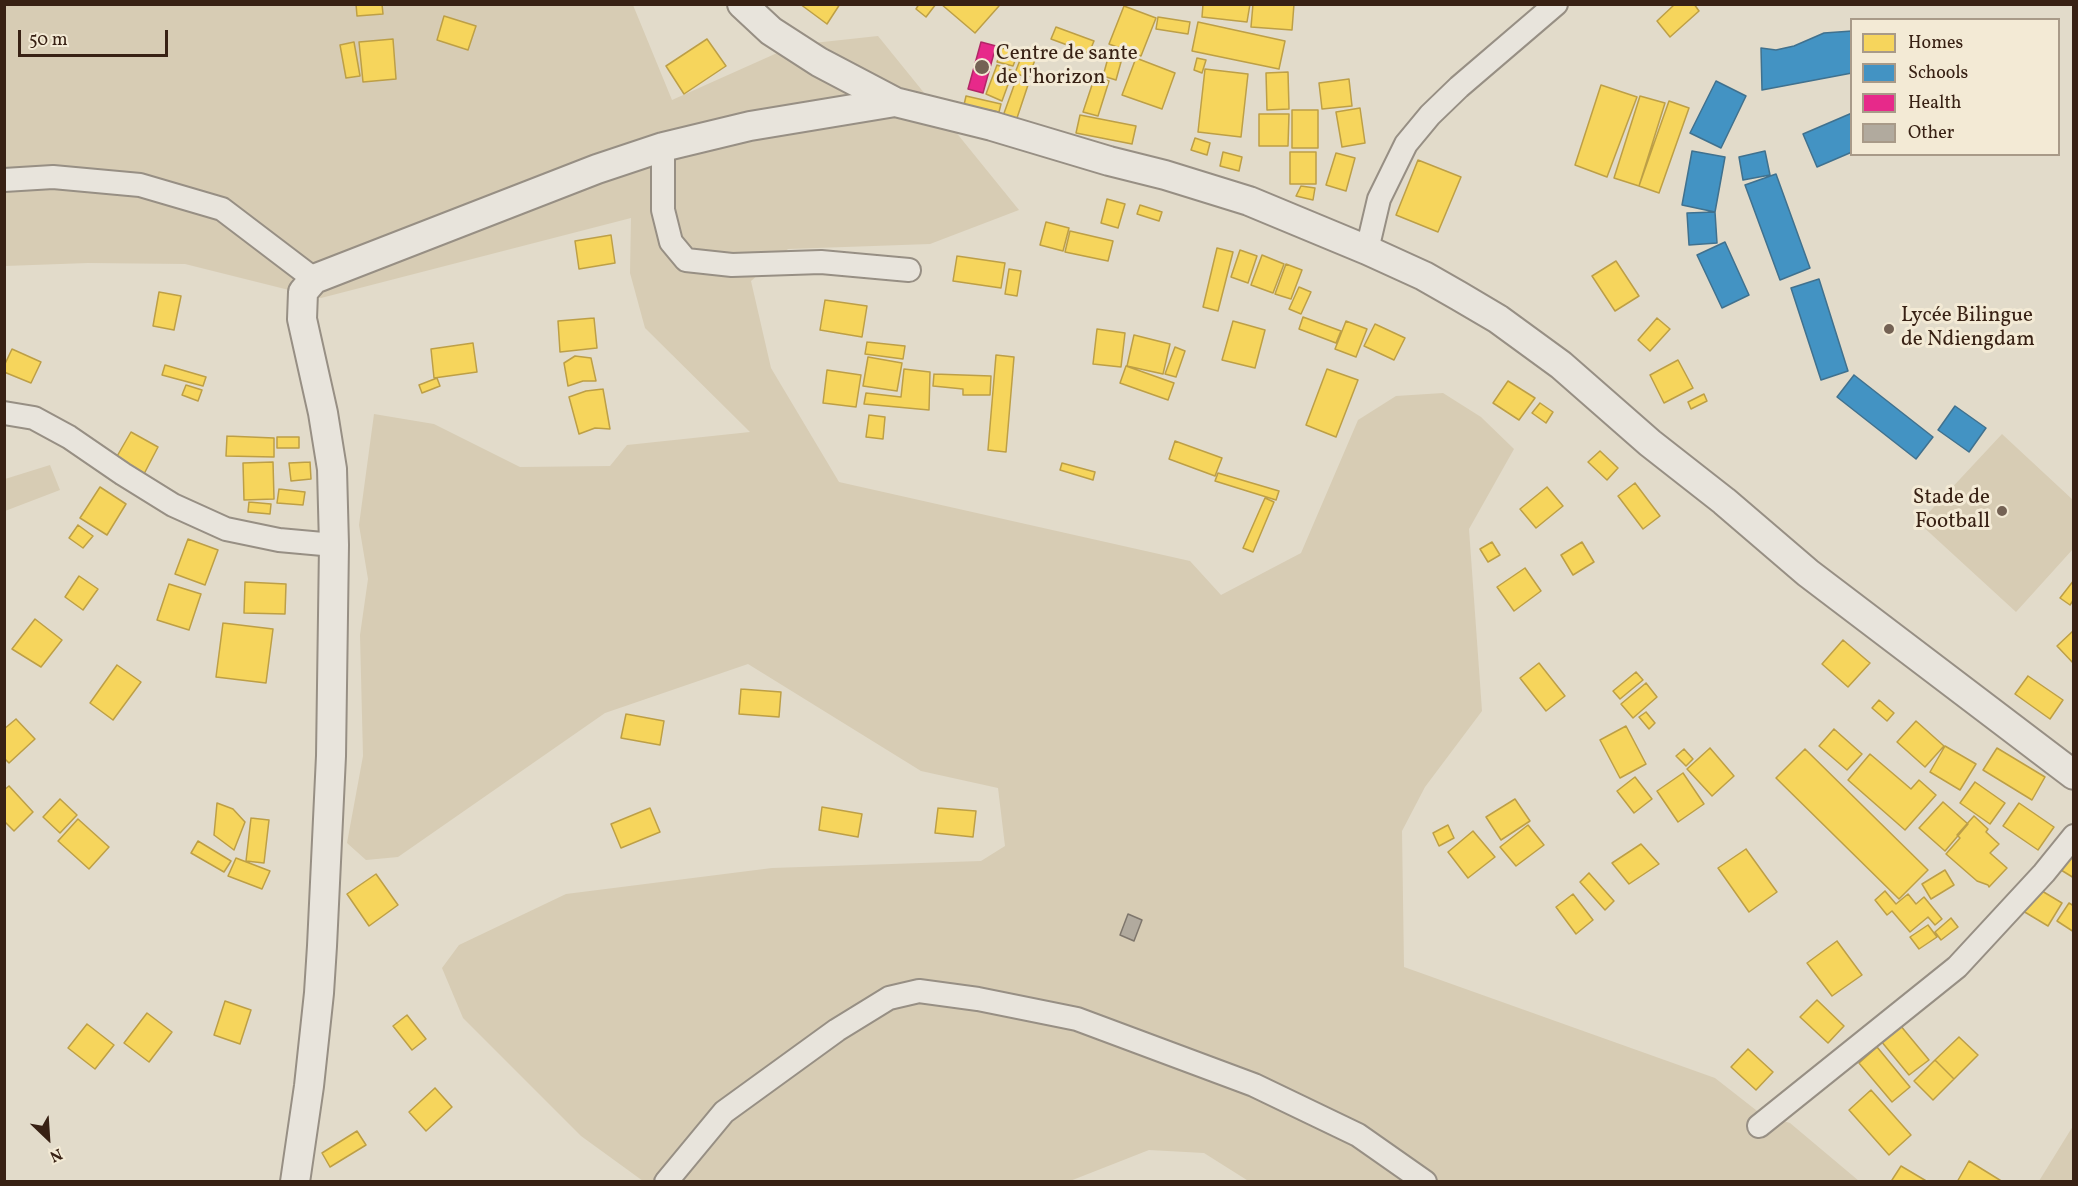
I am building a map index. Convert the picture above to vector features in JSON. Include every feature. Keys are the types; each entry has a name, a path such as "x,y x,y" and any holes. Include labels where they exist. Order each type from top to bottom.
{"street":[{"path":"742,4 771,31 819,62 895,102 992,126 1249,201 1367,250 1424,276 1459,296 1498,319 1561,365 1650,443 1724,501 1808,573 2073,775"},
{"path":"1367,250 1378,199 1406,144 1430,115 1459,87 1556,4"},
{"path":"295,1182 309,1086 322,958 331,756 334,545 332,470 324,413 302,319 303,292 314,279 597,169 663,147 750,126 895,102"},
{"path":"663,147 663,210 671,242 686,260 732,265 821,262 909,270"},
{"path":"4,180 53,177 140,185 222,208 314,279"},
{"path":"4,413 34,418 69,437 173,505 226,529 279,540 334,545"},
{"path":"1759,1126 1957,967 2044,873 2073,836"},
{"path":"666,1182 724,1112 837,1030 889,998 919,990 1077,1019 1254,1085 1358,1135 1425,1182"}],"shaded area":[{"path":"4,5 633,5 672,100 795,45 878,36 1019,210 930,244 788,249 751,281 771,368 839,482 1190,561 1221,595 1301,553 1358,420 1396,396 1443,393 1481,417 1514,449 1469,529 1482,711 1425,787 1402,831 1404,967 1715,1078 1761,1114 1790,1123 1859,1181 1250,1182 1204,1153 1149,1150 1070,1181 643,1181 581,1136 463,1018 442,968 459,945 566,894 772,868 981,861 1005,846 998,788 921,771 748,664 605,713 398,857 366,860 347,843 363,756 360,635 368,579 359,525 374,414 434,424 520,467 610,466 627,445 750,432 645,328 630,273 631,218 321,298 185,264 88,263 5,266"},
{"name":"Stade de Football","path":"2002,434 2073,500 2073,549 2016,612 1919,523"},
{"path":"50,465 60,490 5,511 5,479"},
{"path":"2073,1126 2073,1181 2039,1181"}],"building: Homes":[{"path":"356,4 382,4 383,14 357,16"},
{"path":"800,4 840,4 827,24"},
{"path":"919,4 936,4 926,17 916,9"},
{"path":"941,4 997,4 999,6 975,33"},
{"path":"1203,4 1250,4 1247,22 1202,17"},
{"path":"1253,4 1294,4 1292,30 1251,27"},
{"path":"1675,4 1694,4 1699,11 1670,37 1657,21"},
{"path":"1124,6 1156,18 1141,56 1109,44"},
{"path":"444,16 476,26 468,50 437,40"},
{"path":"1158,17 1190,22 1188,34 1156,29"},
{"path":"1198,22 1285,41 1279,69 1192,51"},
{"path":"1056,27 1094,41 1089,53 1051,39"},
{"path":"393,39 396,79 363,82 359,42"},
{"path":"707,39 726,66 684,94 666,66"},
{"path":"354,42 360,76 346,78 340,45"},
{"path":"1002,48 1018,53 1013,66 997,62"},
{"path":"1022,55 1035,60 1028,78 1015,73"},
{"path":"1108,58 1121,62 1116,80 1103,76"},
{"path":"1136,58 1175,73 1162,109 1122,95"},
{"path":"1197,58 1206,60 1202,73 1194,70"},
{"path":"997,65 1013,71 1002,101 986,94"},
{"path":"1205,69 1248,74 1241,137 1198,132"},
{"path":"1288,72 1289,109 1267,110 1266,73"},
{"path":"1095,76 1109,81 1098,116 1083,112"},
{"path":"1349,79 1352,106 1322,109 1319,83"},
{"path":"1016,80 1028,85 1016,121 1003,116"},
{"path":"1601,85 1637,97 1607,177 1575,165"},
{"path":"966,96 1001,104 999,112 964,105"},
{"path":"1640,96 1665,103 1639,186 1614,178"},
{"path":"1669,101 1689,108 1659,193 1639,186"},
{"path":"1360,108 1365,143 1342,147 1336,112"},
{"path":"1292,110 1318,110 1318,148 1292,148"},
{"path":"1259,114 1289,114 1288,146 1259,146"},
{"path":"1080,115 1136,126 1132,144 1076,133"},
{"path":"1195,138 1210,143 1207,155 1191,150"},
{"path":"1223,152 1242,157 1239,171 1220,166"},
{"path":"1290,152 1316,152 1316,184 1290,184"},
{"path":"1336,153 1355,158 1346,191 1326,185"},
{"path":"1418,160 1461,177 1438,232 1396,215"},
{"path":"1301,186 1315,188 1313,200 1296,196"},
{"path":"1107,199 1125,204 1118,228 1101,223"},
{"path":"1140,205 1162,212 1159,221 1137,214"},
{"path":"1046,222 1069,228 1063,251 1040,245"},
{"path":"1070,231 1113,241 1108,261 1065,252"},
{"path":"611,235 615,263 579,269 575,241"},
{"path":"1217,248 1233,252 1218,311 1203,307"},
{"path":"1240,250 1257,256 1248,283 1231,277"},
{"path":"1262,255 1284,264 1273,293 1251,285"},
{"path":"957,256 1005,263 1001,288 953,281"},
{"path":"1616,261 1639,296 1615,311 1592,276"},
{"path":"1286,264 1302,270 1291,299 1275,294"},
{"path":"1009,269 1021,271 1017,296 1005,294"},
{"path":"1299,287 1311,292 1301,314 1289,309"},
{"path":"159,292 181,296 174,330 153,326"},
{"path":"825,300 867,306 862,337 820,330"},
{"path":"1303,317 1341,331 1336,343 1299,329"},
{"path":"594,318 597,348 560,352 558,321"},
{"path":"1657,318 1670,329 1650,351 1638,340"},
{"path":"1233,321 1265,330 1255,368 1222,360"},
{"path":"1346,321 1367,329 1356,357 1335,349"},
{"path":"1375,324 1405,338 1394,360 1364,346"},
{"path":"1097,329 1125,333 1121,367 1093,364"},
{"path":"1134,335 1170,344 1163,374 1127,366"},
{"path":"867,342 905,346 903,359 865,354"},
{"path":"473,343 477,372 434,378 431,349"},
{"path":"1175,347 1185,351 1176,377 1165,374"},
{"path":"12,349 41,362 31,383 4,372 4,366"},
{"path":"996,355 1014,357 1006,452 988,450"},
{"path":"575,356 591,358 596,381 583,381 568,386 564,363"},
{"path":"868,357 902,363 897,391 863,386"},
{"path":"1678,360 1693,388 1664,403 1650,375"},
{"path":"165,365 206,377 203,386 162,375"},
{"path":"1126,366 1174,383 1168,400 1120,383"},
{"path":"904,369 930,372 929,410 864,404 866,393 901,397"},
{"path":"1327,369 1358,380 1336,437 1306,425"},
{"path":"827,370 861,375 856,407 823,403"},
{"path":"934,374 991,376 990,395 963,395 963,389 933,386"},
{"path":"437,378 440,386 422,393 419,385"},
{"path":"1508,381 1535,398 1519,420 1493,403"},
{"path":"186,385 202,390 198,401 182,395"},
{"path":"603,389 610,429 595,428 579,434 569,397 586,391"},
{"path":"1704,394 1707,401 1691,409 1688,402"},
{"path":"1540,403 1553,412 1546,423 1532,413"},
{"path":"869,415 885,417 883,439 866,437"},
{"path":"131,432 158,447 144,474 116,458"},
{"path":"227,436 274,438 274,457 226,456"},
{"path":"277,437 299,437 299,448 277,448"},
{"path":"1175,441 1222,458 1215,476 1169,459"},
{"path":"1600,451 1618,468 1607,480 1588,462"},
{"path":"273,462 274,499 244,500 243,463"},
{"path":"310,462 311,479 291,481 289,463"},
{"path":"1062,463 1095,472 1093,480 1060,470"},
{"path":"1218,473 1279,491 1276,500 1215,481"},
{"path":"1635,483 1660,516 1643,529 1618,496"},
{"path":"100,487 126,504 107,535 80,518"},
{"path":"1547,487 1563,506 1536,528 1520,509"},
{"path":"279,489 305,492 303,505 277,503"},
{"path":"1265,498 1274,502 1253,552 1243,548"},
{"path":"249,502 271,504 270,514 248,512"},
{"path":"78,525 93,536 83,548 69,538"},
{"path":"188,539 218,550 205,585 175,574"},
{"path":"1492,542 1500,555 1488,562 1480,549"},
{"path":"1582,542 1594,562 1573,575 1561,555"},
{"path":"1525,568 1541,591 1514,611 1497,587"},
{"path":"79,576 98,589 83,610 65,597"},
{"path":"2074,580 2074,599 2070,605 2060,598"},
{"path":"245,582 286,584 285,614 244,613"},
{"path":"169,584 201,594 189,630 157,620"},
{"path":"35,619 62,640 41,667 12,649"},
{"path":"223,623 273,629 266,683 216,677"},
{"path":"2074,630 2074,664 2057,646"},
{"path":"1843,640 1870,663 1848,687 1822,664"},
{"path":"1539,663 1565,696 1546,711 1520,678"},
{"path":"117,665 141,682 113,720 90,703"},
{"path":"1636,672 1643,680 1620,699 1613,691"},
{"path":"2028,676 2063,700 2050,719 2015,694"},
{"path":"1646,683 1657,697 1633,718 1621,704"},
{"path":"741,689 781,692 779,717 739,714"},
{"path":"1879,700 1894,713 1887,721 1872,708"},
{"path":"1646,712 1655,723 1649,729 1639,717"},
{"path":"626,714 664,721 660,745 621,738"},
{"path":"16,719 35,739 9,763 4,758 4,729"},
{"path":"1916,721 1944,746 1925,767 1897,742"},
{"path":"1626,726 1646,764 1620,778 1600,740"},
{"path":"1834,729 1862,754 1847,770 1819,746"},
{"path":"1945,746 1976,764 1960,790 1930,772"},
{"path":"1710,748 1734,776 1712,796 1687,769"},
{"path":"1997,748 2045,777 2032,800 1983,770"},
{"path":"1684,749 1693,759 1686,766 1676,756"},
{"path":"1805,749 1928,870 1899,899 1776,778"},
{"path":"1870,754 1911,789 1919,780 1936,795 1905,830 1848,780"},
{"path":"1683,773 1704,804 1678,822 1657,791"},
{"path":"1635,777 1652,799 1634,813 1617,791"},
{"path":"1975,782 2005,803 1990,824 1960,803"},
{"path":"9,786 33,812 14,831 4,821 4,790"},
{"path":"60,799 77,815 60,833 43,817"},
{"path":"1515,799 1530,821 1501,840 1486,817"},
{"path":"1943,802 1968,824 1945,851 1919,828"},
{"path":"217,803 233,809 245,822 234,850 214,835"},
{"path":"2019,803 2054,827 2038,850 2003,826"},
{"path":"822,807 862,814 858,837 819,830"},
{"path":"650,808 660,832 621,848 611,824"},
{"path":"938,808 976,811 973,837 935,833"},
{"path":"1974,816 1999,844 1990,853 2007,868 1989,887 1977,881 1946,854 1960,838 1957,835"},
{"path":"251,818 269,820 264,863 246,861"},
{"path":"78,819 109,847 89,869 58,841"},
{"path":"1448,825 1454,838 1439,846 1433,833"},
{"path":"1528,825 1544,845 1516,866 1500,847"},
{"path":"1473,831 1495,857 1468,878 1448,852"},
{"path":"198,841 231,861 224,872 191,853"},
{"path":"1641,844 1659,864 1629,884 1612,863"},
{"path":"1746,849 1777,892 1749,912 1718,868"},
{"path":"2074,850 2074,878 2061,870"},
{"path":"236,858 270,871 262,889 228,876"},
{"path":"1945,870 1954,885 1931,899 1922,884"},
{"path":"1589,873 1614,901 1605,910 1580,882"},
{"path":"376,874 398,905 369,926 347,894"},
{"path":"2037,888 2062,903 2048,926 2023,911"},
{"path":"1885,891 1896,904 1908,894 1916,904 1924,897 1942,919 1935,925 1928,917 1910,932 1892,911 1887,915 1875,900"},
{"path":"1573,894 1593,920 1576,934 1556,907"},
{"path":"2069,903 2074,906 2074,932 2057,921"},
{"path":"1951,918 1958,927 1941,940 1935,932"},
{"path":"1928,925 1937,937 1919,949 1910,937"},
{"path":"1837,941 1862,975 1832,996 1807,963"},
{"path":"1817,1000 1844,1026 1828,1043 1800,1017"},
{"path":"225,1001 251,1010 240,1044 214,1035"},
{"path":"147,1013 172,1032 149,1062 124,1043"},
{"path":"407,1015 426,1039 412,1050 393,1026"},
{"path":"87,1024 114,1045 95,1069 68,1048"},
{"path":"1900,1025 1929,1060 1909,1075 1881,1041"},
{"path":"1959,1037 1978,1055 1954,1079 1935,1060"},
{"path":"1877,1047 1910,1087 1892,1102 1859,1063"},
{"path":"1748,1049 1773,1072 1756,1090 1731,1067"},
{"path":"1935,1060 1954,1079 1933,1100 1914,1081"},
{"path":"435,1088 452,1107 426,1131 409,1112"},
{"path":"1871,1090 1911,1135 1889,1155 1849,1110"},
{"path":"357,1131 366,1145 330,1167 322,1153"},
{"path":"1969,1161 2003,1182 1957,1182"},
{"path":"1901,1166 1928,1182 1895,1182 1892,1180"}],"building: Schools":[{"path":"1850,31 1850,73 1762,90 1761,48 1776,50 1794,46 1824,33"},
{"path":"1716,81 1746,96 1721,148 1690,133"},
{"path":"1850,114 1850,153 1817,167 1803,134"},
{"path":"1692,151 1725,157 1715,212 1682,205"},
{"path":"1765,151 1770,175 1743,180 1739,157"},
{"path":"1776,174 1810,268 1780,280 1745,185"},
{"path":"1715,212 1717,243 1689,245 1687,213"},
{"path":"1725,242 1749,295 1722,308 1697,255"},
{"path":"1819,279 1848,371 1821,380 1791,288"},
{"path":"1854,375 1933,437 1916,459 1837,397"},
{"path":"1955,406 1986,428 1969,452 1938,430"}],"building: Health":[{"name":"Centre de sante de l'horizon","path":"981,42 996,46 983,93 968,89"}],"building: Other":[{"path":"1128,914 1142,920 1134,941 1120,935"}],"place":[{"name":"Centre de sante de l'horizon","path":"982,67"},
{"name":"Lycée Bilingue de Ndiengdam","path":"1889,329"},
{"name":"Stade de Football","path":"2002,511"}]}
